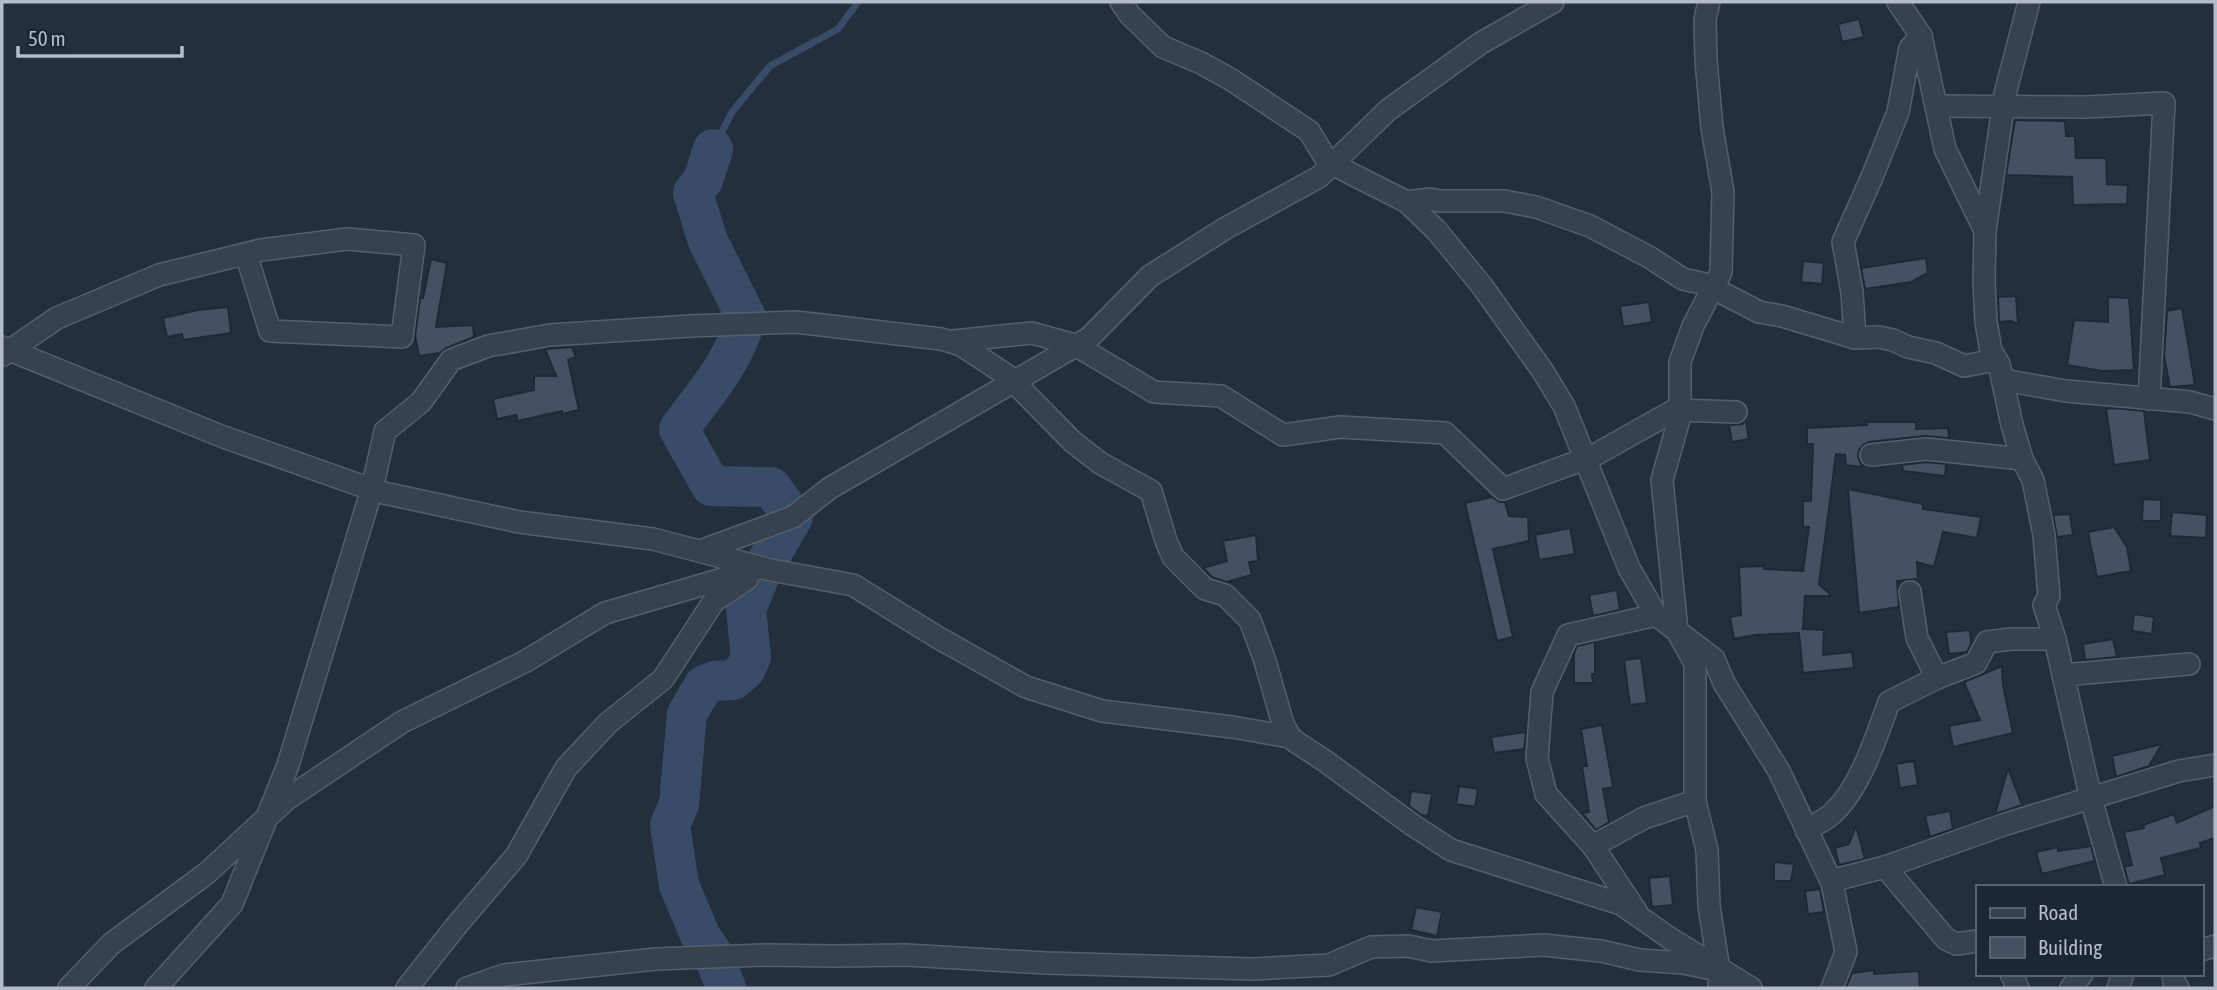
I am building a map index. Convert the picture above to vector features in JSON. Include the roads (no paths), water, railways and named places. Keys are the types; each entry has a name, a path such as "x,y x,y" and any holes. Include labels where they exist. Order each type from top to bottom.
{"street":[{"path":"1121,2 1130,15 1163,47 1230,79 1309,131 1328,162 1407,202 1437,230 1482,286 1542,370 1564,406 1629,568 1656,615 1714,659 1724,683 1779,771 1832,883 1846,952 1832,988"},
{"path":"700,551 793,517 830,488 1089,338 1150,276 1226,228 1319,177 1388,110 1481,43 1553,2"},
{"path":"1709,2 1705,19 1706,60 1712,128 1723,192 1721,272 1693,326 1680,362 1680,416 1662,480 1677,631 1695,663 1695,801 1707,850 1709,906 1719,979"},
{"path":"1898,2 1921,36 1945,149 1985,231"},
{"path":"2024,3 2003,107 1985,231 1983,268 1986,322 1991,351 1999,370 2022,459 2033,480 2044,535 2049,596 2044,605 2055,639 2091,799 2115,885"},
{"path":"1855,338 1852,292 1843,242 1898,112 1910,48 1921,36"},
{"path":"1936,106 2087,107 2164,103 2149,399"},
{"path":"1407,202 1430,199 1504,201 1536,206 1590,226 1646,255 1683,279 1700,283 1759,312 1782,316 1855,338 1879,337 1893,340 1908,347 1936,353 1964,366 1999,370 2066,391 2190,402 2215,409"},
{"path":"4,351 57,318 159,275 246,254 347,239 414,245 402,337 270,331 246,254"},
{"path":"156,988 232,904 288,765 372,489 385,431 421,402 451,360 488,346 550,335 796,322 953,341 1032,333 1075,345 1154,392 1222,396 1283,435 1340,427 1445,433 1503,489 1585,459 1675,410 1736,412"},
{"path":"953,341 1013,381 1082,449 1100,463 1152,491 1173,557 1205,589 1225,595 1250,620 1283,724 1290,737"},
{"path":"4,351 221,436 372,489 519,522 653,539 763,568 853,585 937,637 1026,687 1102,711 1290,737 1451,850 1621,904 1639,915 1719,979"},
{"path":"1871,455 1926,449 2022,459"},
{"path":"69,988 111,944 207,873 287,799 402,722 526,661 605,613 763,568"},
{"path":"407,988 516,856 566,768 608,723 663,678 714,601 763,568"},
{"path":"1910,592 1917,638 1937,678"},
{"path":"1639,915 1593,846 1546,794 1537,758 1542,692 1568,635 1656,615"},
{"path":"1806,830 1836,810 1854,784 1889,702 1937,678 1976,663 1987,642 2055,639"},
{"path":"2063,675 2189,664"},
{"path":"1832,883 2006,824 2179,771 2215,765"},
{"path":"1593,846 1644,818 1695,801"},
{"path":"1885,867 1946,939 1956,944 1976,941"},
{"path":"467,988 504,975 656,958 906,954 1046,963 1252,969 1329,965 1371,947 1408,946 1432,951 1543,945 1601,951 1640,960 1684,963 1719,979 1751,988"}],"waterway":[{"path":"713,149 732,112 770,66 838,29 858,2"},
{"path":"713,149 703,180 693,193 708,241 746,317 727,362 679,429 711,486 771,487 793,517 763,568 746,609 751,657 745,670 733,680 704,685 687,714 679,804 670,825 679,885 700,935 714,956 726,988"}]}
